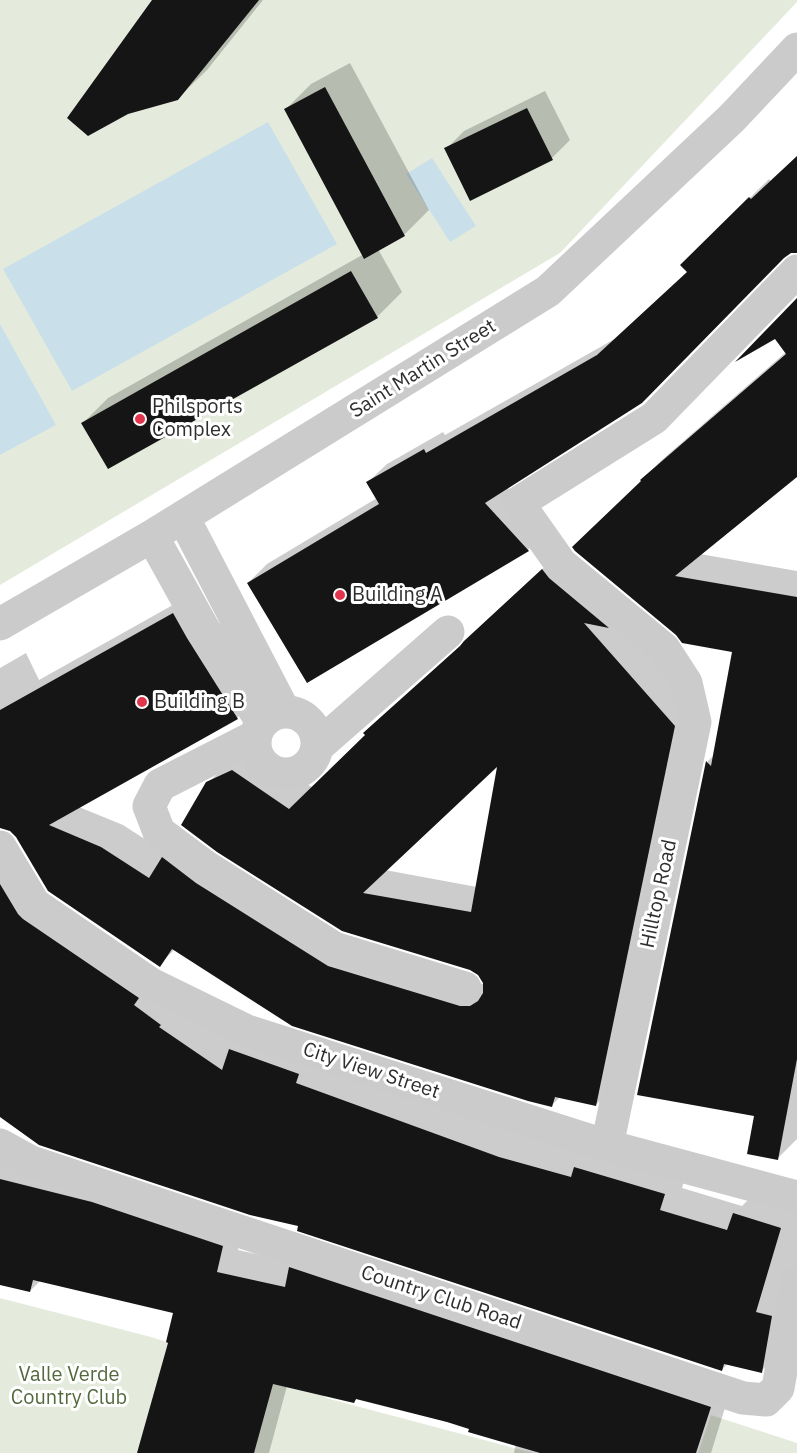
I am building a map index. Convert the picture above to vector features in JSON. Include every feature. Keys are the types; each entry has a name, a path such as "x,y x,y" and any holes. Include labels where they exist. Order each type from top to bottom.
{"street":[{"name":"Saint Martin Street","path":"0,624 152,536 549,291 732,118 797,49"},
{"name":"Hilltop Road","path":"607,1146 695,722 686,683 664,649 561,564 519,503 654,417 797,270"},
{"path":"183,517 224,595 267,724 256,754 266,768 282,774 299,773 312,762 318,746 448,632"},
{"path":"152,536 194,611 267,724"},
{"path":"194,611 224,595"},
{"path":"318,746 315,728 302,715 267,724 160,785 149,806 159,832 206,867 334,948 465,987"},
{"name":"City View Street","path":"0,847 34,904 150,984 247,1031 607,1146 797,1197"},
{"name":"Country Club Road","path":"0,1145 32,1162 743,1398 766,1400 778,1388 797,1281"}],"green space":[{"name":"Philsports Complex","path":"0,0 797,0 797,2 560,253 0,585"},
{"name":"Valle Verde Country Club","path":"0,1298 151,1337 320,1391 326,1398 533,1453 0,1453"},
{"path":"711,1415 797,1443 797,1453 698,1453"}],"water":[{"path":"268,122 337,244 72,391 3,269"},
{"path":"432,158 476,226 450,242 406,174"},
{"path":"0,324 56,425 0,455"}],"building":[{"path":"152,0 259,0 178,100 128,114 88,136 67,118"},
{"path":"325,87 405,236 364,259 284,109"},
{"path":"527,108 553,160 470,201 444,148"},
{"path":"797,156 797,253 791,253 784,258 642,403 485,503 529,551 307,683 247,583 379,504 366,482 424,449 426,453 597,355 687,272 680,265 749,197 751,199"},
{"path":"351,271 378,318 108,469 81,423"},
{"path":"797,298 797,477 675,576 797,597 797,1059 778,1160 747,1154 754,1116 637,1095 706,761 711,766 732,652 682,643 676,635 572,547 640,480 786,354 775,339 735,362"},
{"path":"542,569 549,578 609,628 584,623 675,726 596,1106 555,1097 552,1107 528,1101 292,1026 172,949 160,967 48,891 16,837 10,831 0,828 0,710 173,613 238,719 49,825 101,847 149,878 162,857 196,883 328,966 460,1006 470,1006 478,1001 483,993 483,983 478,975 470,970 342,931 217,852 181,825 206,782 232,770 289,809 365,735 363,733","holes":["497,767 471,912 363,893"]},
{"path":"0,884 23,919 139,998 134,1005 161,1025 159,1027 222,1070 229,1049 299,1074 296,1083 499,1157 571,1177 574,1167 665,1194 660,1210 727,1230 733,1213 781,1228 756,1312 772,1316 762,1373 724,1364 722,1371 297,1231 298,1226 250,1215 39,1145 0,1117"},
{"path":"0,1179 92,1202 223,1246 217,1272 285,1287 289,1267 711,1407 696,1453 540,1453 468,1432 469,1429 447,1422 356,1399 354,1403 273,1384 254,1453 137,1453 168,1343 166,1342 173,1313 33,1280 30,1292 0,1285"}],"place":[{"name":"Philsports Complex","path":"140,419"},
{"name":"Building A","path":"340,595"},
{"name":"Building B","path":"142,702"}]}
